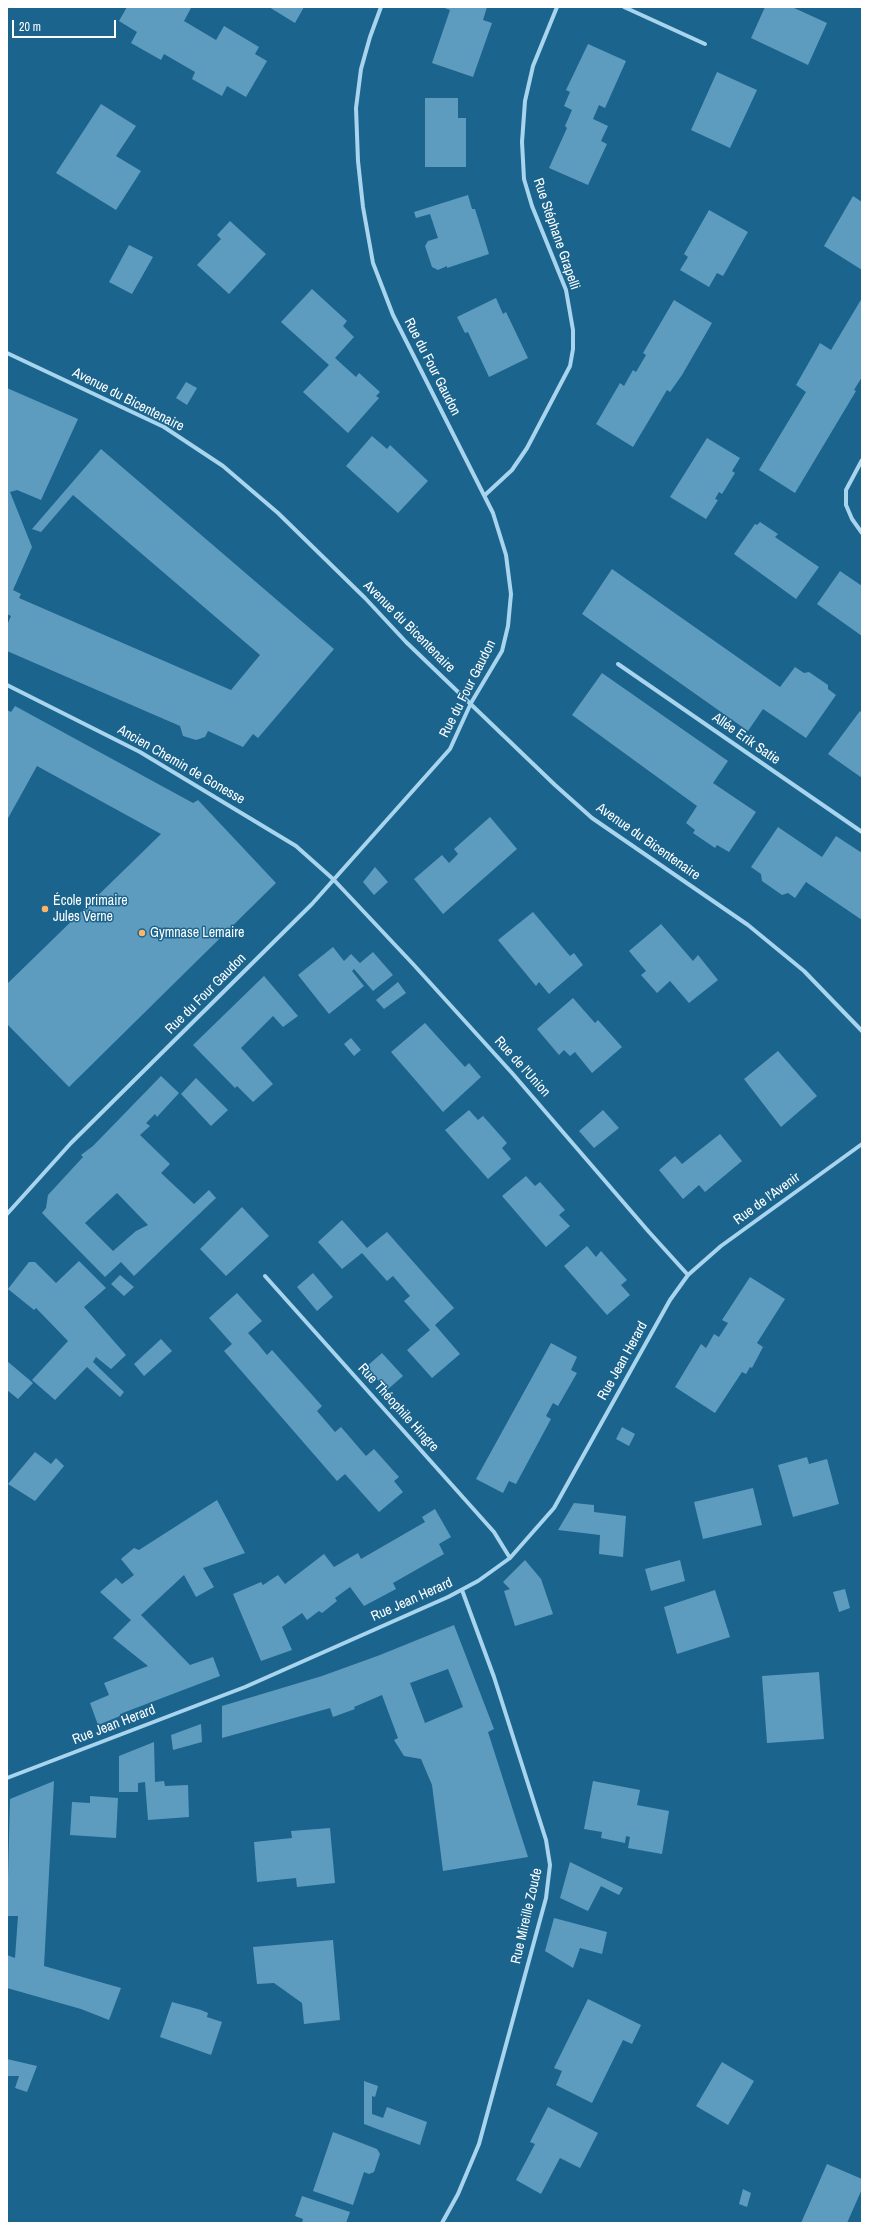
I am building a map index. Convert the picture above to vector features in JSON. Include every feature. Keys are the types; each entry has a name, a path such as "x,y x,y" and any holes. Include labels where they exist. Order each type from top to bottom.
{"street":[{"name":"Rue du Four Gaudon","path":"7,1214 71,1144 312,904 450,749 471,703 502,651 508,626 511,594 506,555 493,513 393,315 373,263 363,207 358,161 356,108 361,69 381,7"},
{"name":"Rue Stéphane Grapelli","path":"485,495 512,470 527,448 570,366 573,349 573,330 566,290 532,206 524,179 522,142 526,101 533,66 557,7"},
{"path":"624,7 705,44"},
{"name":"Avenue du Bicentenaire","path":"7,353 164,427 223,466 278,513 365,598 406,642 555,785 592,818 748,925 804,971 862,1031"},
{"path":"862,460 846,490 846,505 852,519 862,533"},
{"name":"Allée Erik Satie","path":"618,664 862,832"},
{"name":"Ancien Chemin de Gonesse","path":"7,685 140,752 296,846 334,879"},
{"name":"Rue de l'Union","path":"334,879 512,1073 688,1275"},
{"name":"Rue de l'Avenir","path":"688,1275 721,1246 862,1144"},
{"name":"Rue Jean Herard","path":"7,1778 245,1687 462,1590 510,1558 554,1508 670,1300 688,1275"},
{"name":"Rue Théophile Hingre","path":"265,1276 494,1532 510,1558"},
{"name":"Rue Mireille Zoude","path":"442,2223 467,2173 479,2144 546,1898 550,1865 546,1840 494,1677 462,1590"}],"building":[{"path":"127,7 190,7 191,8 184,21 216,40 224,26 259,47 255,54 267,61 246,97 227,86 222,96 192,79 195,72 164,54 161,60 131,43 137,32 119,21"},
{"path":"269,7 304,7 295,23"},
{"path":"442,7 487,7 483,20 492,23 473,77 432,63 450,10"},
{"path":"765,7 792,7 827,23 808,65 751,38"},
{"path":"588,44 626,61 605,108 599,105 593,119 608,126 601,141 607,144 588,185 549,168 567,128 565,126 572,110 564,106 570,92 566,90"},
{"path":"717,72 757,90 730,148 691,130"},
{"path":"425,98 458,98 458,118 466,118 466,167 425,167"},
{"path":"101,104 136,126 116,156 141,171 116,210 56,173"},
{"path":"468,195 472,209 475,209 489,254 438,270 432,267 425,246 428,241 438,238 430,214 416,218 414,212"},
{"path":"853,196 862,202 862,270 824,246"},
{"path":"709,210 748,232 723,276 717,273 709,287 680,270 688,257 684,254"},
{"path":"230,221 266,254 229,294 197,265 221,239 217,235"},
{"path":"129,245 153,257 132,294 109,282"},
{"path":"312,289 347,321 343,326 354,337 335,358 356,377 359,373 380,392 376,396 379,398 348,433 303,392 329,365 281,322"},
{"path":"496,298 503,314 506,312 528,358 489,377 468,332 465,333 457,317"},
{"path":"862,298 862,377 854,390 856,391 795,493 759,470 806,392 796,385 820,343 831,350"},
{"path":"674,300 712,323 682,375 670,392 667,390 633,447 596,424 620,383 624,386 633,370 636,372 646,355 643,353"},
{"path":"186,382 197,388 187,405 176,398"},
{"path":"7,388 78,419 41,500 17,490 10,492 32,547 13,590 21,594 19,598 231,690 260,655 73,495 41,532 32,529 101,449 334,649 258,738 253,734 243,747 208,731 205,737 196,740 183,736 180,726 7,651 7,625 11,616 7,614"},
{"path":"372,436 387,449 390,445 428,481 398,513 346,466"},
{"path":"707,438 740,458 732,471 735,473 722,494 719,492 715,499 718,500 706,519 670,497"},
{"path":"760,522 778,534 775,537 819,567 796,599 734,554 755,524 757,525"},
{"path":"612,569 780,687 795,667 804,673 809,672 828,685 828,689 836,695 806,738 763,709 748,731 582,614"},
{"path":"840,571 862,586 862,636 817,604"},
{"path":"602,673 728,761 713,783 756,812 729,852 717,845 715,848 693,833 695,830 686,823 697,806 572,715"},
{"name":"Gymnase Lemaire","path":"15,706 193,803 198,800 276,883 69,1087 7,1024 7,984 161,834 37,766 7,820 7,710 11,712"},
{"path":"860,711 862,713 862,778 828,754"},
{"path":"490,817 517,849 443,914 414,879 442,855 449,863 458,854 454,849"},
{"path":"778,827 822,857 836,836 862,853 862,920 806,882 795,898 788,893 782,895 762,881 761,874 751,867"},
{"path":"375,867 388,882 374,895 363,882"},
{"path":"533,912 570,956 574,953 583,965 549,994 539,982 536,986 498,940"},
{"path":"661,924 693,961 698,955 718,980 689,1003 670,981 657,993 641,975 646,971 629,951"},
{"path":"333,947 344,961 351,954 360,963 373,952 393,975 373,991 354,969 352,971 364,986 329,1014 298,975"},
{"path":"264,976 298,1016 283,1027 273,1016 241,1048 273,1084 253,1102 237,1086 235,1088 193,1045"},
{"path":"398,982 406,993 384,1009 376,1000"},
{"path":"573,998 595,1023 598,1020 622,1047 592,1073 575,1052 570,1056 564,1050 559,1055 537,1029"},
{"path":"425,1023 465,1067 469,1063 481,1077 443,1112 391,1052"},
{"path":"351,1038 361,1050 354,1056 344,1044"},
{"path":"778,1051 817,1096 781,1127 744,1079"},
{"path":"161,1076 179,1093 157,1117 155,1114 146,1123 150,1126 140,1135 170,1164 161,1173 194,1204 209,1190 216,1198 134,1276 121,1262 105,1277 42,1213 46,1208 48,1195 83,1157 81,1155 93,1146","holes":["117,1193 148,1225 136,1231 113,1251 85,1223"]},
{"path":"196,1078 228,1110 211,1126 181,1094"},
{"path":"469,1110 478,1120 483,1116 507,1143 502,1148 511,1159 488,1179 445,1130"},
{"path":"603,1110 619,1128 594,1148 579,1131"},
{"path":"720,1134 742,1161 705,1192 699,1185 683,1199 659,1170 675,1156 682,1164"},
{"path":"526,1176 535,1186 540,1182 565,1210 559,1215 570,1226 546,1247 502,1196"},
{"path":"242,1207 269,1236 226,1276 200,1249"},
{"path":"342,1220 367,1248 387,1232 454,1308 435,1325 460,1354 432,1378 407,1350 430,1330 404,1301 410,1296 393,1276 387,1281 362,1253 342,1269 318,1242"},
{"path":"587,1246 596,1257 601,1251 627,1280 621,1285 630,1295 607,1315 564,1266"},
{"path":"79,1261 106,1288 84,1307 126,1355 111,1369 96,1357 93,1362 124,1392 120,1397 87,1367 55,1400 32,1380 68,1341 36,1308 34,1310 8,1289 29,1262 35,1262 56,1283"},
{"path":"313,1273 333,1297 317,1311 297,1287"},
{"path":"120,1275 134,1287 124,1296 111,1284"},
{"path":"750,1277 785,1299 757,1343 763,1347 752,1368 750,1367 746,1374 742,1372 715,1413 675,1387 701,1344 706,1348 714,1334 719,1337 728,1323 722,1320"},
{"path":"237,1293 262,1321 248,1333 267,1355 272,1350 322,1406 317,1411 335,1432 341,1427 366,1456 374,1449 399,1477 394,1481 403,1492 379,1512 345,1474 337,1481 224,1351 232,1344 209,1318"},
{"path":"161,1339 172,1351 144,1376 134,1364"},
{"path":"551,1343 577,1357 571,1370 577,1373 558,1406 553,1403 546,1416 551,1419 516,1484 509,1481 503,1493 476,1479"},
{"path":"382,1353 403,1376 387,1390 366,1367"},
{"path":"7,1361 33,1383 18,1399 7,1390"},
{"path":"622,1427 635,1434 629,1446 616,1439"},
{"path":"35,1452 51,1464 56,1458 64,1466 35,1501 8,1484"},
{"path":"807,1457 809,1464 827,1459 839,1504 793,1517 778,1465"},
{"path":"753,1488 762,1525 703,1539 694,1502"},
{"path":"217,1500 245,1553 203,1568 214,1587 196,1597 184,1575 141,1615 190,1665 213,1657 220,1676 120,1714 120,1716 98,1725 90,1703 109,1695 104,1683 148,1666 113,1638 131,1620 100,1592 116,1578 122,1584 134,1575 121,1559 134,1548 139,1550"},
{"path":"574,1503 594,1505 594,1512 626,1516 623,1557 599,1554 600,1535 558,1530"},
{"path":"435,1509 451,1537 439,1544 444,1554 393,1583 396,1589 364,1606 350,1587 335,1598 337,1601 322,1613 319,1611 307,1620 302,1613 282,1627 292,1650 261,1661 233,1594 261,1582 263,1585 278,1575 285,1584 324,1554 334,1567 358,1553 361,1559 425,1522 422,1517"},
{"path":"525,1560 541,1579 553,1614 515,1626 504,1591 510,1589 503,1582"},
{"path":"680,1560 685,1581 651,1591 645,1569"},
{"path":"845,1589 850,1608 839,1612 833,1592"},
{"path":"715,1590 730,1637 677,1654 664,1607"},
{"path":"454,1625 494,1729 488,1732 528,1857 443,1871 432,1785 421,1759 404,1756 394,1740 398,1738 382,1695 354,1707 355,1709 333,1717 330,1708 222,1738 222,1706 322,1676 380,1655","holes":["448,1669 463,1707 425,1723 410,1683"]},
{"path":"819,1672 824,1739 767,1743 762,1676"},
{"path":"201,1724 202,1742 173,1750 171,1735"},
{"path":"154,1742 155,1782 164,1781 165,1786 188,1785 189,1817 148,1820 145,1782 138,1783 138,1792 119,1792 119,1756"},
{"path":"54,1781 44,1966 121,1988 109,2020 81,2009 7,1988 7,1955 15,1958 18,1916 7,1916 10,1799"},
{"path":"593,1781 640,1790 637,1805 669,1811 662,1854 628,1848 630,1837 626,1836 625,1843 601,1838 602,1832 584,1829"},
{"path":"90,1796 118,1798 116,1838 70,1835 72,1802 90,1803"},
{"path":"330,1828 335,1883 297,1887 296,1878 257,1882 254,1842 292,1838 291,1831"},
{"path":"570,1862 623,1888 619,1895 601,1886 588,1911 560,1898"},
{"path":"554,1918 607,1932 602,1954 580,1948 573,1968 545,1951"},
{"path":"333,1940 340,2020 304,2024 302,2003 274,1983 257,1984 253,1947"},
{"path":"588,1999 641,2025 632,2044 623,2040 592,2103 556,2085 562,2071 554,2068"},
{"path":"172,2002 201,2010 208,2013 207,2017 222,2022 211,2055 160,2037"},
{"path":"7,2059 37,2066 27,2092 15,2088 19,2076 7,2076"},
{"path":"722,2062 754,2081 728,2125 696,2106"},
{"path":"364,2081 378,2086 375,2097 372,2096 372,2114 383,2118 387,2107 427,2122 420,2145 364,2124"},
{"path":"548,2107 598,2133 580,2168 560,2158 541,2194 516,2180 535,2144 530,2142"},
{"path":"333,2132 377,2149 380,2154 374,2172 369,2174 364,2172 353,2205 313,2191"},
{"path":"827,2164 862,2179 862,2189 847,2223 801,2223"},
{"path":"743,2189 751,2193 747,2207 739,2204"},
{"path":"302,2196 350,2212 346,2223 302,2223 303,2219 295,2216"}],"place":[{"name":"École primaire Jules Verne","path":"45,909"},
{"name":"Gymnase Lemaire","path":"142,933"}]}
